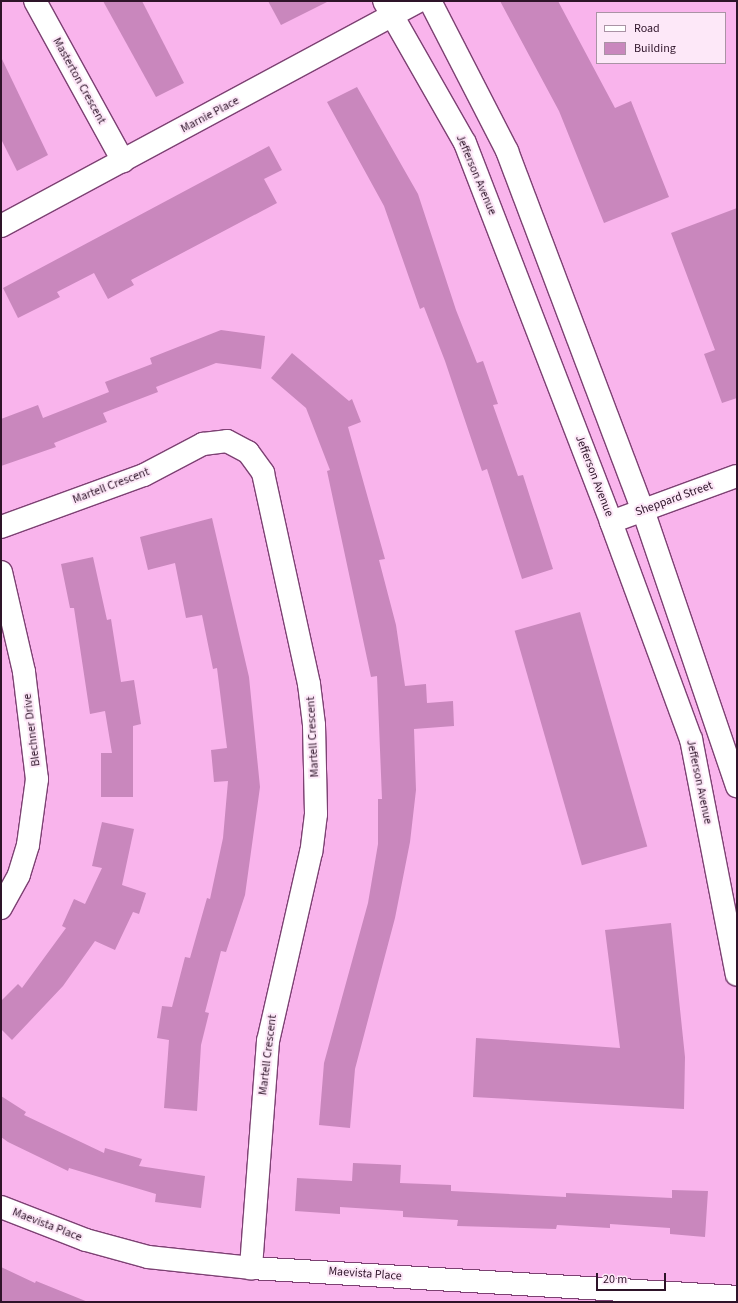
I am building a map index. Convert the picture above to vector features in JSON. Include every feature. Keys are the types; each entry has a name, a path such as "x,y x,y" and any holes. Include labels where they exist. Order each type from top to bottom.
{"street":[{"name":"Masterton Crescent","path":"35,1 123,161"},
{"name":"Marnie Place","path":"1,226 123,161 389,9 418,1"},
{"path":"430,1 507,151 643,510 737,786"},
{"name":"Jefferson Avenue","path":"389,9 465,143 611,522 691,739 737,975"},
{"name":"Martell Crescent","path":"1,527 144,475 203,444 227,441 248,452 263,473 309,684 314,725 316,814 312,852 268,1041 251,1268"},
{"name":"Sheppard Street","path":"611,522 737,476"},
{"name":"Blechner Drive","path":"1,572 24,672 37,779 28,845 19,875 1,908"},
{"name":"Maevista Place","path":"1,1207 86,1240 148,1257 251,1268 737,1297"}],"building":[{"path":"103,1 142,1 184,83 156,97"},
{"path":"268,1 329,1 281,25"},
{"path":"500,1 558,1 615,108 631,101 669,197 604,223 559,111"},
{"path":"1,57 48,155 17,171 1,139"},
{"path":"357,87 418,194 456,310 477,363 483,361 498,404 493,405 518,476 523,475 553,569 522,579 487,469 482,471 445,361 424,307 420,309 384,206 327,102"},
{"path":"269,146 282,170 264,179 277,203 131,280 134,285 108,299 94,273 57,292 60,297 18,318 3,288"},
{"path":"737,208 737,398 722,403 704,354 715,350 671,233"},
{"path":"221,330 265,336 261,369 216,363 156,387 158,392 103,413 107,422 54,443 56,447 1,466 1,419 38,405 43,418 109,392 105,382 152,364 150,358"},
{"path":"292,353 349,401 352,399 361,422 348,427 385,559 379,560 396,625 405,686 426,684 427,703 453,701 454,726 414,729 416,790 410,842 395,918 355,1069 350,1128 319,1125 324,1063 368,903 378,844 378,799 382,799 377,676 371,677 327,471 330,470 306,408 271,378"},
{"path":"212,518 249,677 260,787 245,895 226,952 221,951 205,1012 209,1013 201,1045 197,1111 164,1108 169,1040 157,1038 162,1006 172,1007 185,957 190,958 207,898 210,899 223,838 228,781 214,782 211,750 227,748 217,668 213,669 202,615 186,618 175,563 148,570 140,537"},
{"path":"93,557 107,620 111,619 121,682 134,680 141,724 133,726 133,797 101,797 101,753 112,753 105,711 90,714 74,608 70,608 61,564"},
{"path":"580,612 647,847 582,865 515,631"},
{"path":"102,822 134,829 122,885 146,893 139,914 133,912 115,950 95,941 63,986 12,1040 1,1029 1,1001 18,984 22,988 66,928 62,926 74,899 85,904 102,868 92,866"},
{"path":"671,923 685,1057 684,1109 473,1097 476,1038 620,1048 605,930"},
{"path":"1,1096 26,1112 24,1115 104,1153 105,1148 142,1159 139,1166 205,1176 201,1208 155,1202 156,1194 69,1168 68,1171 8,1142 1,1137"},
{"path":"353,1163 401,1165 400,1183 451,1185 451,1191 566,1197 566,1193 672,1198 672,1190 708,1191 705,1237 670,1234 670,1228 610,1224 610,1228 557,1225 556,1229 457,1226 458,1220 403,1217 403,1211 340,1207 340,1214 295,1211 297,1178 352,1181"},
{"path":"1,1267 35,1283 36,1281 88,1302 1,1302"}]}
